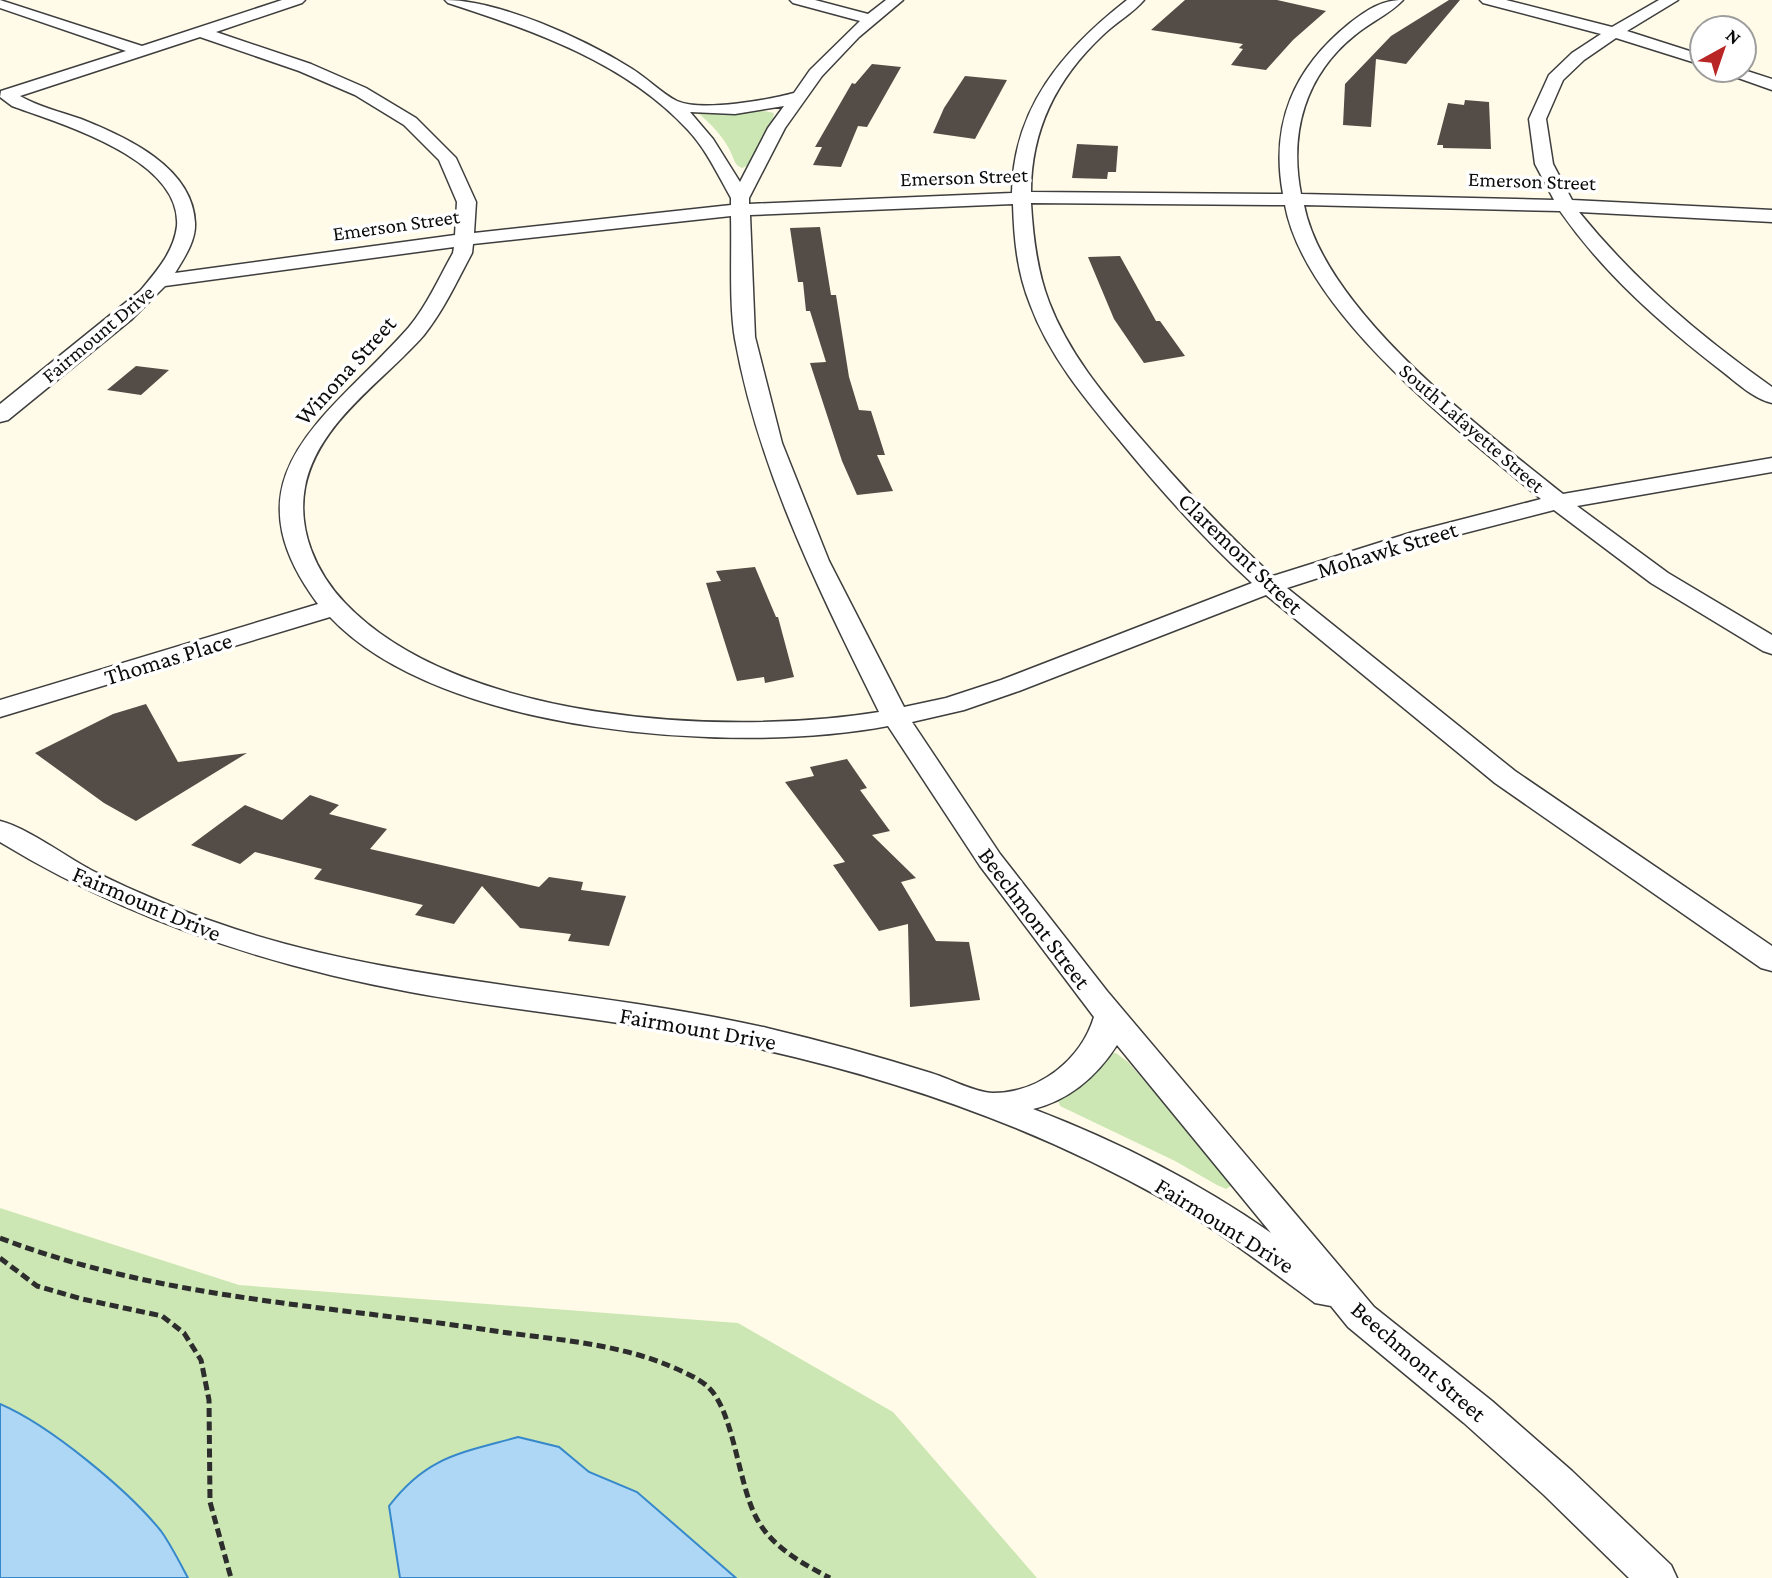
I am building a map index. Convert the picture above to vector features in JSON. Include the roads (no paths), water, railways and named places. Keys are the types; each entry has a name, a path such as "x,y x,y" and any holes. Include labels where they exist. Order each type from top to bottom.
{"street":[{"path":"0,3 139,50 297,0"},
{"path":"453,0 511,19 594,55 649,88 694,126 740,204"},
{"path":"798,0 870,19"},
{"path":"740,204 797,97 834,53 895,0"},
{"name":"Claremont Street","path":"1136,0 1111,18 1080,48 1043,99 1024,148 1020,198 1030,275 1043,312 1059,343 1156,469 1205,524 1270,587 1426,715 1548,808 1717,919 1772,961"},
{"name":"South Lafayette Street","path":"1395,0 1334,44 1301,88 1288,130 1286,165 1292,199 1307,244 1367,330 1442,407 1559,503 1663,580 1772,646"},
{"path":"1488,0 1617,33 1688,56"},
{"path":"1670,0 1579,56 1555,78 1544,96 1538,116 1545,166 1565,204 1593,245 1630,284 1707,351 1772,397"},
{"name":"Winona Street","path":"198,32 337,80 370,96 407,120 437,146 457,176 467,206 466,238 455,270 430,314 327,424 299,467 291,502 294,537 319,590 335,607 370,637 432,672 498,696 578,716 653,726 737,730 822,726 895,717"},
{"name":"Fairmount Drive","path":"0,415 131,310 161,281 178,254 185,227 182,203 167,178 144,159 108,138 18,102 7,95 139,50"},
{"path":"672,105 737,109 770,105 797,97"},
{"name":"Emerson Street","path":"161,281 466,238 740,204 1020,198 1292,199 1565,204 1772,216"},
{"name":"Beechmont Street","path":"740,204 745,337 769,438 817,561 895,717 990,860 1111,1016 1361,1317 1498,1430 1657,1578"},
{"name":"Mohawk Street","path":"895,717 931,710 1021,682 1145,632 1411,540 1559,503 1772,465"},
{"name":"Thomas Place","path":"0,709 335,607"},
{"name":"Fairmount Drive","path":"0,831 71,873 117,894 225,936 292,957 365,974 763,1038 873,1065 990,1105 1068,1137 1175,1190 1247,1235 1361,1317"},
{"path":"990,1105 1035,1097 1074,1076 1103,1041 1111,1016"}],"water":[{"path":"0,1404 64,1442 128,1496 161,1531 188,1578 0,1578"},
{"path":"518,1437 559,1447 589,1472 637,1492 736,1578 400,1578 389,1506 403,1489 431,1466 446,1459"}]}
